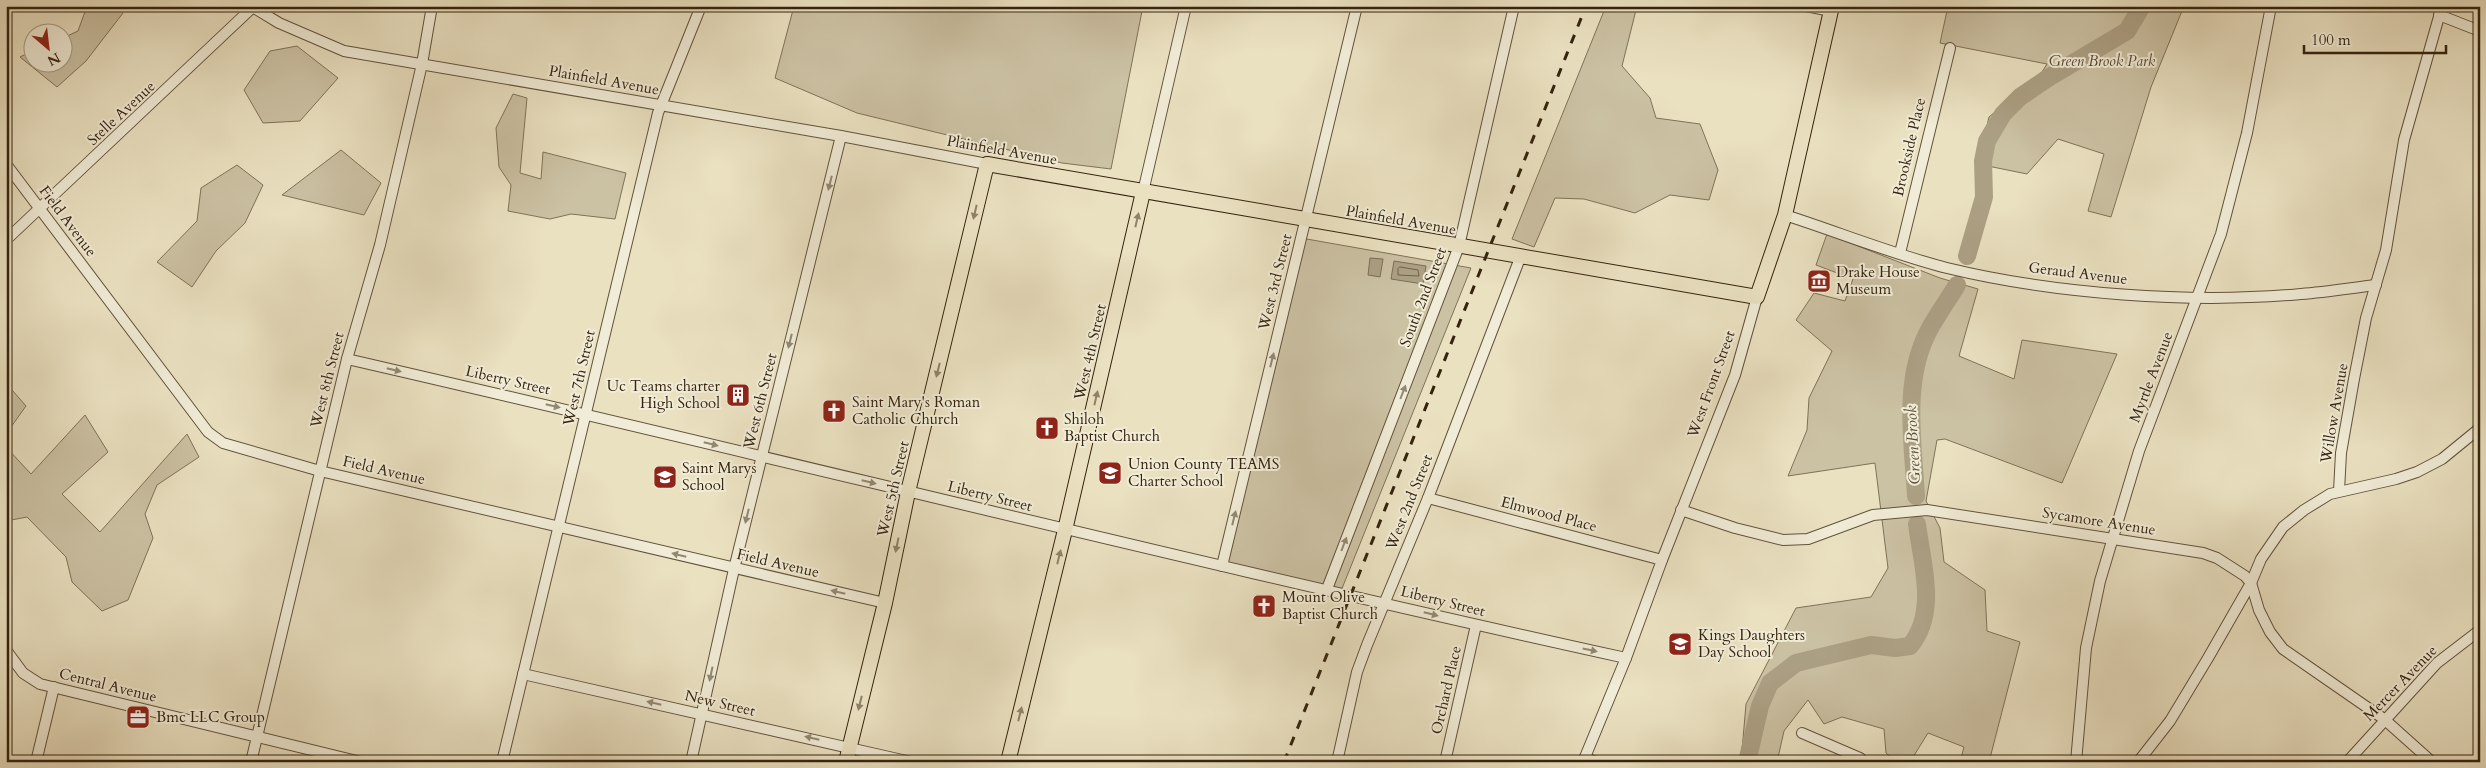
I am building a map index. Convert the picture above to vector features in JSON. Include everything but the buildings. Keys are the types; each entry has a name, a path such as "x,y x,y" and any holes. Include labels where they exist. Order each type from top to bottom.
{"main road":[{"name":"West Front Street","path":"1757,297 1784,215 1832,8"},
{"name":"Plainfield Avenue","path":"987,164 1520,258 1757,297"},
{"name":"West 5th Street","path":"846,762 885,603 908,492 987,164"},
{"name":"West 4th Street","path":"1008,762 1065,530 1143,192"}],"street":[{"name":"West 8th Street","path":"251,762 347,359 380,245 422,64 432,6"},
{"name":"West 7th Street","path":"502,762 661,106 701,6"},
{"name":"West 4th Street","path":"1143,192 1186,6"},
{"name":"West 3rd Street","path":"1222,566 1357,6"},
{"name":"South 2nd Street","path":"1327,589 1459,246 1514,6"},
{"path":"1806,6 1832,8"},
{"name":"Myrtle Avenue","path":"2076,762 2086,648 2100,581 2139,451 2221,234 2247,134 2271,6"},
{"name":"Plainfield Avenue","path":"253,7 314,39 344,51 841,136 987,164"},
{"name":"Stelle Avenue","path":"6,240 40,210 253,7"},
{"path":"2440,11 2480,30"},
{"name":"Willow Avenue","path":"2339,491 2341,454 2366,318 2386,250 2404,140 2440,11"},
{"name":"Brookside Place","path":"1900,253 1950,48"},
{"name":"West 6th Street","path":"691,762 734,569 841,136"},
{"name":"Field Avenue","path":"6,164 215,438 223,444 320,471 559,525 734,569 885,603"},
{"name":"Geraud Avenue","path":"1784,215 1946,268 2064,288 2136,295 2198,297 2300,294 2376,284"},
{"name":"West 2nd Street","path":"1336,762 1357,672 1428,498 1520,258"},
{"name":"West Front Street","path":"1584,760 1626,658 1681,510 1735,375 1757,297"},
{"name":"Liberty Street","path":"347,359 586,413 1065,530 1626,658"},
{"path":"2138,762 2170,721 2250,583 2261,559 2283,527 2304,510 2339,491 2396,479 2417,472 2442,459 2480,428"},
{"name":"Elmwood Place","path":"1428,498 1662,560"},
{"name":"Sycamore Avenue","path":"1681,510 1735,528 1795,541 1808,539 1873,515 1906,510 1927,510 2202,553 2217,558 2245,576 2250,583"},
{"path":"2250,583 2259,610 2270,632 2283,649 2384,719 2432,762"},
{"name":"Orchard Place","path":"1445,762 1476,625"},
{"name":"Mercer Avenue","path":"2347,762 2384,719 2436,664 2480,630"},
{"name":"Central Avenue","path":"6,650 23,673 40,684 361,762"},
{"name":"New Street","path":"523,674 911,762"},
{"path":"36,762 54,687"},
{"path":"1802,733 1860,758 1859,762"},
{"path":"1584,760 1596,762"}],"green space":[{"path":"87,6 115,6 123,13 86,61 57,87 38,72 72,72 72,34 78,31"},
{"path":"794,6 1143,6 1111,169 1062,163 857,113 775,78"},
{"path":"1606,6 1637,6 1622,66 1650,98 1656,118 1700,124 1718,170 1709,200 1670,195 1635,213 1584,199 1555,198 1534,247 1512,239"},
{"name":"Green Brook Park","path":"1948,6 2184,6 2151,87 2111,217 2088,211 2104,154 2058,139 2027,174 1978,164 1989,117 2042,72 2047,64 1940,43"},
{"path":"297,46 338,78 300,121 263,123 244,90 270,51"},
{"path":"513,94 527,98 520,173 541,179 543,152 626,173 615,219 571,214 550,219 508,211 511,185 499,167 496,128"},
{"path":"341,150 381,183 364,215 282,195"},
{"path":"237,165 263,185 245,223 216,251 192,287 157,262 197,221 201,188"},
{"path":"1827,234 1940,278 1978,289 1959,356 2014,379 2022,340 2117,354 2062,483 1945,439 1937,440 1926,501 1940,528 1944,562 1985,590 1987,631 2020,642 1989,762 1960,762 1964,747 1928,733 1910,762 1896,762 1886,753 1884,729 1842,717 1824,724 1808,700 1784,731 1777,762 1741,762 1746,704 1796,608 1871,597 1888,568 1875,463 1788,476 1807,430 1809,398 1832,351 1796,320 1814,293 1845,301 1853,279 1816,265"},
{"path":"1301,238 1471,268 1341,591 1225,564"},
{"path":"6,383 26,406 6,434"},
{"path":"85,415 108,452 62,494 100,532 187,434 199,457 157,485 145,514 153,538 128,600 102,611 72,582 66,557 27,517 6,521 6,447 31,474"}],"water":[{"path":"1370,258 1383,259 1380,277 1368,275"},
{"path":"1394,261 1426,266 1423,284 1391,279"}],"waterway":[{"name":"Green Brook","path":"1967,256 1984,197 1983,161 1987,141 2003,114 2020,97 2048,78 2127,31 2142,6"},
{"name":"Green Brook","path":"1916,496 1911,412 1915,370 1929,330 1957,285"},
{"name":"Green Brook","path":"1747,762 1760,706 1770,683 1796,663 1871,645 1895,648 1910,646 1919,633 1926,603 1926,587 1917,524"}],"railway":[{"path":"1284,762 1586,6"}],"place":[{"name":"Drake House Museum","path":"1819,281"},
{"name":"Uc Teams charter High School","path":"738,395"},
{"name":"Saint Mary's Roman Catholic Church","path":"834,411"},
{"name":"Shiloh Baptist Church","path":"1047,428"},
{"name":"Union County TEAMS Charter School","path":"1110,473"},
{"name":"Saint Marys School","path":"665,477"},
{"name":"Mount Olive Baptist Church","path":"1264,606"},
{"name":"Kings Daughters Day School","path":"1680,644"},
{"name":"Bmc LLC Group","path":"138,717"}]}
